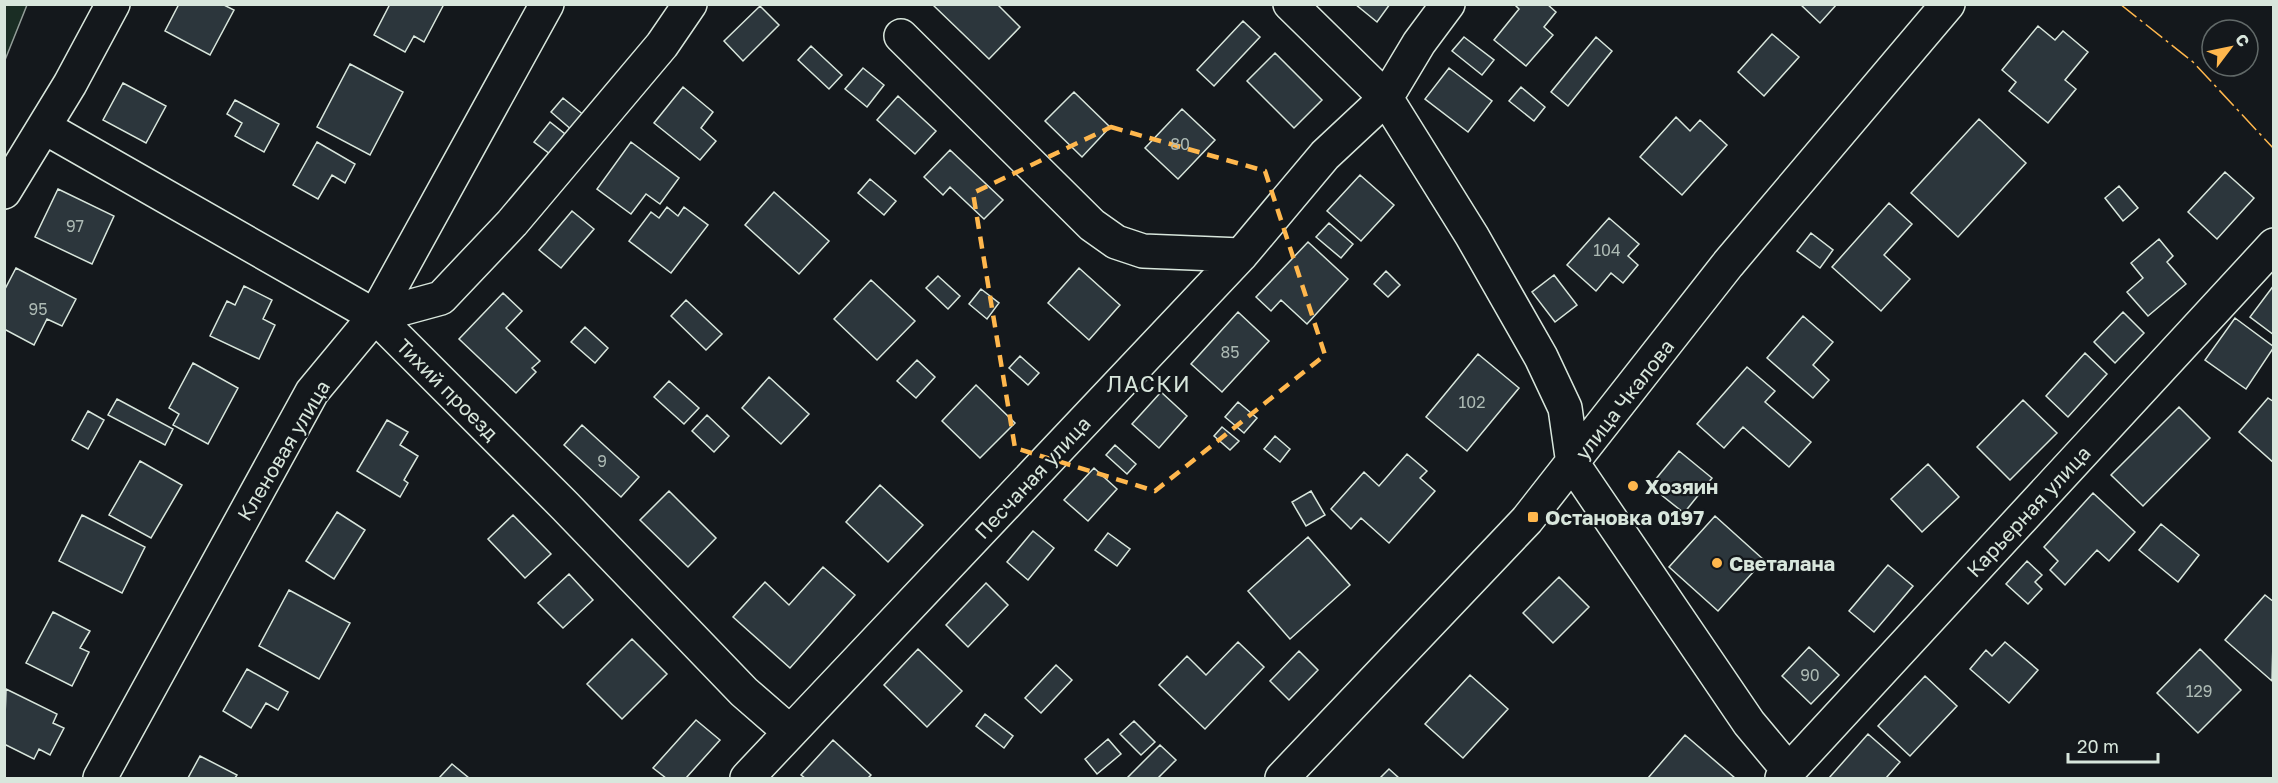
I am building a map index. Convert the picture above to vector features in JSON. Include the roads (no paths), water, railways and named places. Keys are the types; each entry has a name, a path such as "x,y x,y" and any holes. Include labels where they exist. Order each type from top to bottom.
{"street":[{"path":"4,192 44,127 113,4"},
{"name":"Кленовая улица","path":"100,778 312,392 375,316 547,4"},
{"path":"375,316 441,298 512,223 662,45 690,4"},
{"path":"1290,4 1386,98 1472,236 1541,357 1565,408 1573,464 1786,775"},
{"name":"Песчаная улица","path":"747,778 1241,255 1325,155 1386,98 1419,43 1448,4"},
{"name":"улица Чкалова","path":"1282,778 1474,578 1573,464 1728,264 1948,4"},
{"path":"901,36 1092,225 1116,242 1143,251 1241,255"},
{"name":"Тихий проезд","path":"44,127 375,316 565,506 744,692 790,732"},
{"name":"Карьерная улица","path":"1786,775 2274,245"}],"place":[{"name":"Хозяин","path":"1633,486"},
{"name":"Остановка 0197","path":"1533,517"},
{"name":"Светалана","path":"1717,563"}],"district":[{"name":"ЛАСКИ","path":"1149,383"}]}
